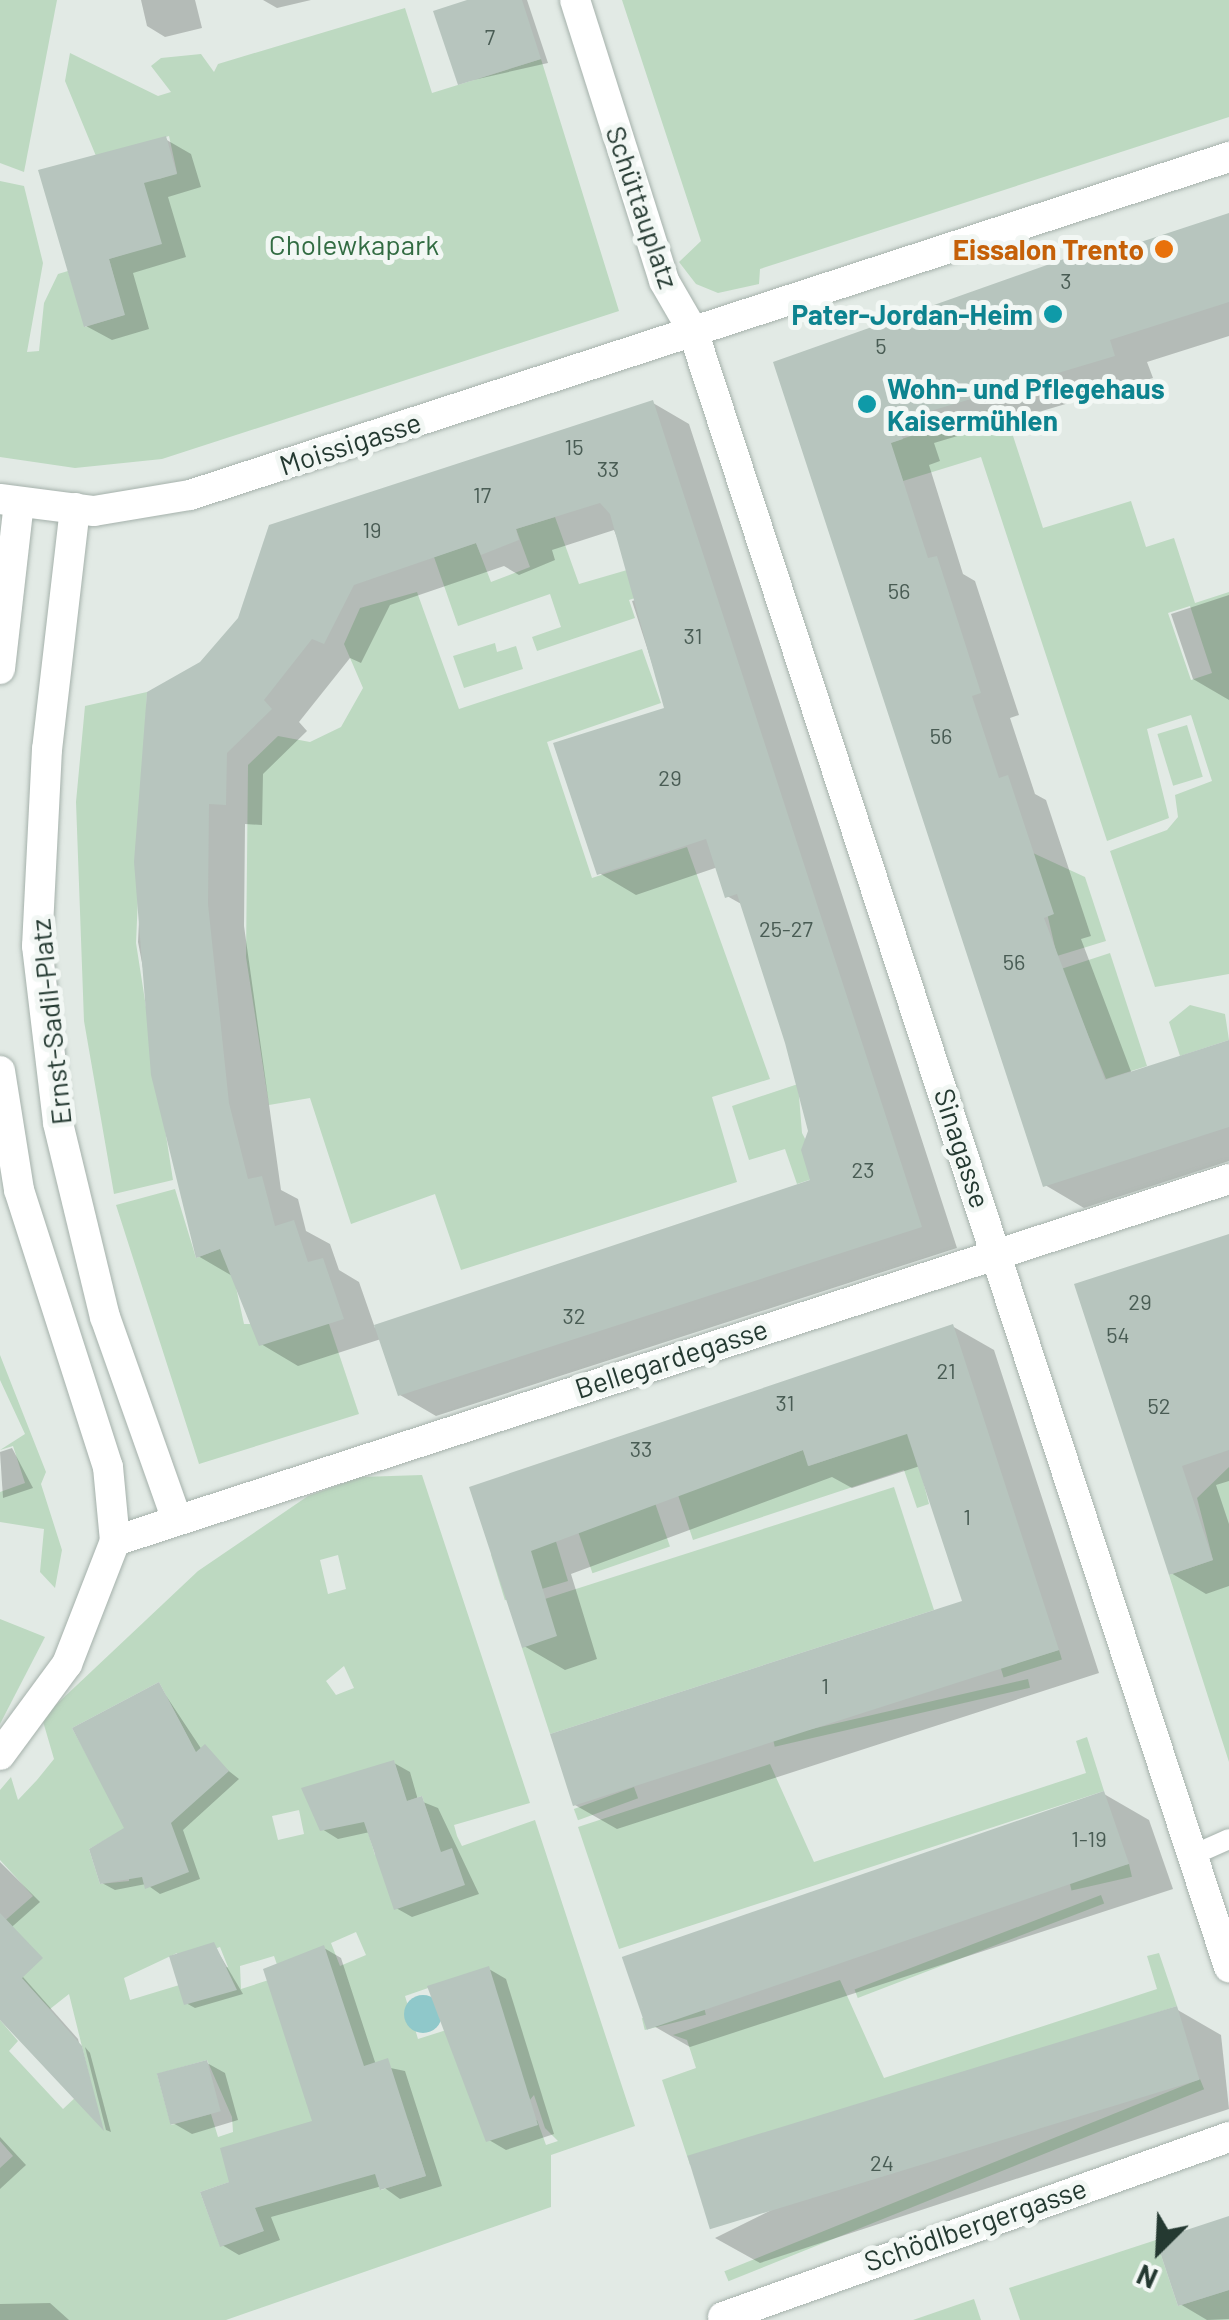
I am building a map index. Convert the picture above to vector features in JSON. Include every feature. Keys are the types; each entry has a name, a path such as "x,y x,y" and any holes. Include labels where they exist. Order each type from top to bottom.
{"street":[{"name":"Schüttauplatz","path":"575,0 664,281 693,331"},
{"path":"693,331 1229,157"},
{"name":"Moissigasse","path":"10,501 76,508 190,495 693,331"},
{"name":"Sinagasse","path":"693,331 1229,1967"},
{"path":"0,669 10,501"},
{"name":"Ernst-Sadil-Platz","path":"76,508 60,642 37,946 58,1123 105,1317 178,1520"},
{"name":"Ernst-Sadil-Platz","path":"0,1071 20,1190 108,1467 115,1541"},
{"name":"Bellegardegasse","path":"115,1541 1229,1179"},
{"path":"0,1755 67,1664 115,1541"},
{"name":"Schödlbergergasse","path":"723,2317 1229,2137"}],"lane":[{"path":"1192,1855 1229,1839"}],"green space":[{"path":"0,0 57,0 24,172 0,163"},
{"path":"622,0 1229,0 1229,117 760,269 759,284 718,293 696,284 679,262 701,241"},
{"name":"Cholewkapark","path":"405,8 432,93 541,59 619,311 162,459 75,468 0,457 0,181 24,186 43,263 27,352 39,351 44,303 58,274 68,271 85,327 124,315 109,259 161,243 108,185 65,81 70,53 158,96 171,92 151,66 161,58 201,54 214,72 218,64","holes":["169,136 177,173 159,179 136,146"]},
{"path":"1003,405 1043,528 1131,501 1146,547 1174,538 1195,603 1229,592 1229,974 1155,987 1110,851 1167,830 1178,817 1175,795 1212,781 1191,715 1147,729 1169,818 1107,841 981,457 903,481 890,443","holes":["1190,606 1212,673 1191,680 1168,613"]},
{"path":"555,517 579,584 634,568 644,595 629,600 635,618 537,651 532,637 561,627 550,594 458,626 434,557 476,543 491,582 530,567 516,529"},
{"path":"417,592 459,709 642,649 661,703 547,742 592,878 687,847 770,1079 712,1097 737,1182 461,1270 435,1194 351,1224 310,1098 269,1105 246,957 248,765 278,736 310,742 341,727 363,688 344,644 360,608"},
{"path":"495,643 497,652 516,646 523,669 464,688 453,656"},
{"path":"147,692 136,943 173,1180 114,1194 84,1021 76,802 85,706"},
{"path":"1187,725 1203,777 1173,786 1157,734"},
{"path":"1033,853 1085,877 1106,941 1057,956"},
{"path":"1110,953 1147,1066 1106,1079 1061,969"},
{"path":"1190,1005 1225,1014 1229,1040 1180,1056 1169,1022"},
{"path":"798,1084 802,1133 824,1175 797,1184 785,1149 749,1160 732,1106"},
{"path":"175,1189 196,1258 227,1246 244,1324 329,1324 359,1414 199,1464 116,1205"},
{"path":"0,1355 46,1472 41,1484 62,1550 55,1588 40,1572 44,1529 0,1522 0,1492 25,1483 13,1446 0,1450 25,1434 0,1380"},
{"path":"906,1416 929,1504 917,1508 904,1470 693,1540 678,1495 803,1450 809,1466 853,1451"},
{"path":"1229,1467 1229,1762 1169,1575 1213,1560 1197,1498"},
{"path":"422,1475 530,1803 454,1825 457,1836 462,1846 535,1820 635,2126 551,2155 551,2207 226,2320 0,2320 0,2168 13,2156 0,2141 0,2020 18,2041 9,2051 63,2109 91,2083 69,1994 50,2009 22,1979 0,1925 33,1896 0,1860 0,1790 11,1777 18,1800 37,1780 54,1759 42,1718 198,1571 308,1496 361,1477","holes":["338,1555 346,1589 328,1594 320,1560","344,1666 354,1688 336,1695 326,1681","159,1682 191,1743 99,1778 72,1728","394,1761 404,1793 351,1774","422,1796 435,1835 375,1855 363,1816","299,1810 304,1834 278,1840 272,1816","128,1827 129,1881 100,1884 89,1849","356,1932 366,1955 340,1966 331,1943","220,1947 228,1967 195,1977 189,1958","177,1953 186,1983 130,2000 124,1978","274,1956 281,1976 241,1989 240,1966","489,1967 459,2026 418,2039 405,1996","207,2060 232,2117 233,2132 218,2137 211,2114 171,2125 157,2074","534,2095 545,2128 558,2141 546,2145 537,2120 504,2131","408,2120 426,2176 381,2190 363,2135","244,2177 263,2231 220,2246 200,2192"]},
{"path":"894,1487 934,1610 550,1734 522,1648 526,1605"},
{"path":"655,1503 670,1546 592,1573 577,1530"},
{"path":"554,1535 568,1581 505,1600 491,1554"},
{"path":"0,1619 45,1637 0,1724"},
{"path":"1059,1650 1062,1660 1004,1677 1001,1668"},
{"path":"1028,1679 1030,1688 775,1747 773,1738"},
{"path":"1087,1737 1104,1791 619,1949 578,1827 770,1764 814,1862 1086,1773 1076,1741"},
{"path":"634,1787 638,1798 578,1820 574,1809"},
{"path":"1129,1864 1132,1877 1072,1891 1069,1878"},
{"path":"1101,1895 1104,1903 858,1998 855,1990"},
{"path":"1159,1953 1177,2006 690,2165 662,2080 696,2068 687,2040 673,2035 840,1980 884,2078 1157,1989 1147,1956"},
{"path":"703,2003 706,2015 645,2030 642,2018"},
{"path":"1200,2079 1204,2089 728,2281 724,2271"},
{"path":"1156,2240 1178,2306 1229,2290 1229,2320 1020,2320 1009,2288"},
{"path":"974,2299 981,2320 913,2320"}],"water":[{"path":"423,1995 436,2001 442,2014 436,2027 423,2033 410,2027 404,2014 410,2001"}],"building":[{"path":"467,0 522,0 541,59 458,85 433,11"},
{"path":"166,136 177,174 144,183 162,244 109,259 125,315 84,327 38,170"},
{"path":"1229,213 1229,302 1110,340 1115,356 897,421 903,439 891,443 928,558 937,556 981,693 972,696 999,778 1008,775 1054,914 1044,918 1105,1080 1229,1040 1229,1127 1043,1187 773,362 1092,249 1095,257"},
{"path":"653,400 922,1227 398,1396 374,1325 810,1180 801,1150 808,1131 785,1043 737,894 725,898 706,839 597,875 553,743 664,708 610,514 600,503 516,529 519,540 481,555 476,543 354,585 324,644 312,639 264,700 272,709 227,753 226,805 209,804 208,904 229,1103 248,1179 262,1176 275,1226 294,1220 308,1262 323,1258 344,1319 259,1346 220,1249 196,1258 151,1075 134,862 147,692 200,662 238,618 269,525"},
{"path":"1229,1234 1229,1450 1182,1466 1213,1560 1169,1575 1074,1284"},
{"path":"953,1324 1059,1650 573,1806 550,1734 962,1601 907,1434 808,1466 803,1450 531,1551 557,1636 522,1648 469,1487"},
{"path":"159,1682 196,1752 205,1744 229,1771 171,1823 189,1872 145,1889 142,1877 100,1884 89,1849 124,1828 72,1728"},
{"path":"394,1760 407,1801 422,1796 441,1852 452,1848 465,1885 394,1910 364,1822 320,1831 301,1788"},
{"path":"1104,1791 1129,1864 647,2030 622,1957"},
{"path":"0,1913 43,1958 22,1978 82,2046 104,2131 0,2020"},
{"path":"214,1942 237,1990 184,2005 169,1956"},
{"path":"324,1945 364,2066 388,2058 426,2176 380,2190 375,2174 255,2208 264,2231 220,2247 200,2192 229,2182 220,2148 312,2121 263,1969"},
{"path":"489,1966 538,2125 486,2142 427,1986"},
{"path":"1177,2006 1200,2080 710,2229 687,2156"},
{"path":"207,2060 221,2111 170,2125 157,2073"},
{"path":"1229,2216 1229,2290 1178,2306 1156,2240"}],"place":[{"name":"Eissalon Trento","path":"1164,249"},
{"name":"Pater-Jordan-Heim","path":"1053,314"},
{"name":"Wohn- und Pflegehaus Kaisermühlen","path":"867,404"}]}
